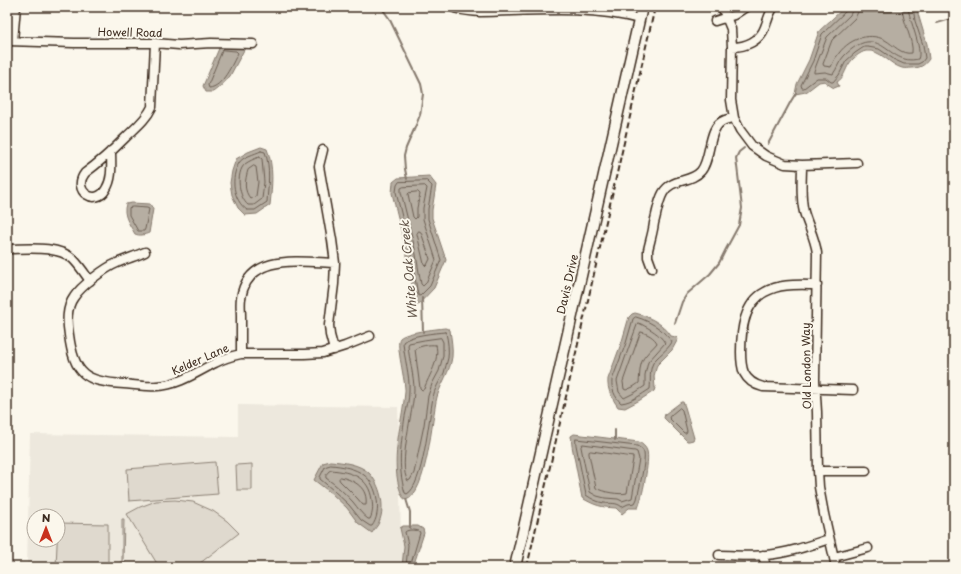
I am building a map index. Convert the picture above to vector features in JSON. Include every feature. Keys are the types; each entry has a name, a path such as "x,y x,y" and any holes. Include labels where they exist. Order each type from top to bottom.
{"main road":[{"name":"Davis Drive","path":"515,567 642,7"}],"street":[{"path":"10,41 16,7"},
{"path":"452,7 466,11 480,12 573,8 639,19"},
{"path":"722,7 731,28 732,100 734,118 745,138 758,152 785,164 802,165 857,163"},
{"path":"715,21 735,14 746,7"},
{"path":"732,48 749,44 762,34 771,10 774,7"},
{"name":"Howell Road","path":"10,41 155,43 179,45 211,43 254,44"},
{"path":"111,152 111,171 107,189 104,193 96,197 85,194 81,184 85,173 104,159 111,152 144,120 152,107 155,43"},
{"path":"652,268 648,257 648,250 658,203 666,189 671,185 691,178 701,172 705,164 710,141 716,127 724,120 734,118"},
{"path":"323,150 319,166 334,249 334,284 329,326 334,350"},
{"name":"Old London Way","path":"802,165 803,210 815,240 817,253 816,388 819,488 836,567"},
{"path":"7,249 47,250 60,252 72,258 90,281"},
{"name":"Kelder Lane","path":"145,252 117,263 90,281 73,298 69,308 68,323 73,358 83,373 96,380 108,383 149,386 164,385 179,381 232,356 241,354 317,353 334,350 370,336"},
{"path":"241,354 241,299 247,280 253,274 258,270 272,264 298,262 334,264"},
{"path":"817,285 779,287 765,292 751,305 745,317 742,339 741,349 744,373 750,381 757,386 770,388 854,390"},
{"path":"818,471 866,471"},
{"path":"719,555 763,555 780,553 796,550 829,539"},
{"path":"834,557 868,548"},
{"path":"763,555 766,567"}],"shaded area":[{"path":"238,405 398,407 401,537 412,538 410,567 27,567 27,548 66,548 66,508 28,508 30,434 238,437"},
{"path":"215,462 218,494 129,501 127,469"},
{"path":"252,464 252,490 237,490 236,465"},
{"path":"175,500 193,502 213,511 227,521 239,533 195,567 159,567 127,514 156,501"},
{"path":"122,519 124,519 123,562 125,562 125,567 120,567 120,562 122,562"},
{"path":"66,523 108,524 108,567 56,567 57,548 66,548"}],"water":[{"path":"845,7 916,7 927,44 929,59 919,67 903,68 893,64 876,52 866,51 859,54 850,62 843,76 837,82 839,86 834,88 825,81 819,82 806,92 795,94 797,84 809,60 819,31"},
{"path":"220,46 245,48 230,76 223,84 213,92 206,92 203,86"},
{"path":"261,147 267,149 271,163 272,184 270,205 257,214 245,215 238,208 232,195 230,183 232,171 236,159"},
{"path":"429,176 436,185 432,218 446,260 434,288 416,307 406,250 392,193 393,182 398,178"},
{"path":"126,204 150,204 153,209 149,233 142,235 135,234 127,220 125,212"},
{"path":"635,313 655,321 671,336 678,339 672,350 657,365 654,376 654,391 625,408 618,407 609,390 608,379 629,317"},
{"path":"445,328 450,330 452,350 451,362 437,397 424,470 413,495 406,500 402,496 399,487 396,463 405,392 399,342 400,338 408,334"},
{"path":"954,338 954,372 951,363 951,345"},
{"path":"683,402 685,407 694,438 693,440 687,441 664,418 665,414"},
{"path":"574,434 639,442 645,447 648,456 647,471 638,508 629,508 622,514 616,508 599,506 582,498 572,446 571,436"},
{"path":"330,461 361,467 369,473 376,483 381,496 382,510 378,523 372,533 358,523 347,508 314,480 323,463"},
{"path":"403,526 418,526 423,529 424,533 413,567 402,567 404,546 400,528"}],"waterway":[{"name":"White Oak Creek","path":"381,7 389,18 421,84 423,94 420,115 404,156 407,179"},
{"path":"937,23 954,18"},
{"path":"768,144 796,93"},
{"path":"675,323 682,302 687,294 710,274 719,263 739,225 742,208 736,158 739,152 744,148"},
{"name":"White Oak Creek","path":"422,298 423,332"},
{"path":"615,430 615,440"},
{"name":"White Oak Creek","path":"406,499 410,512 410,528"}],"railway":[{"path":"527,567 655,7"}]}
